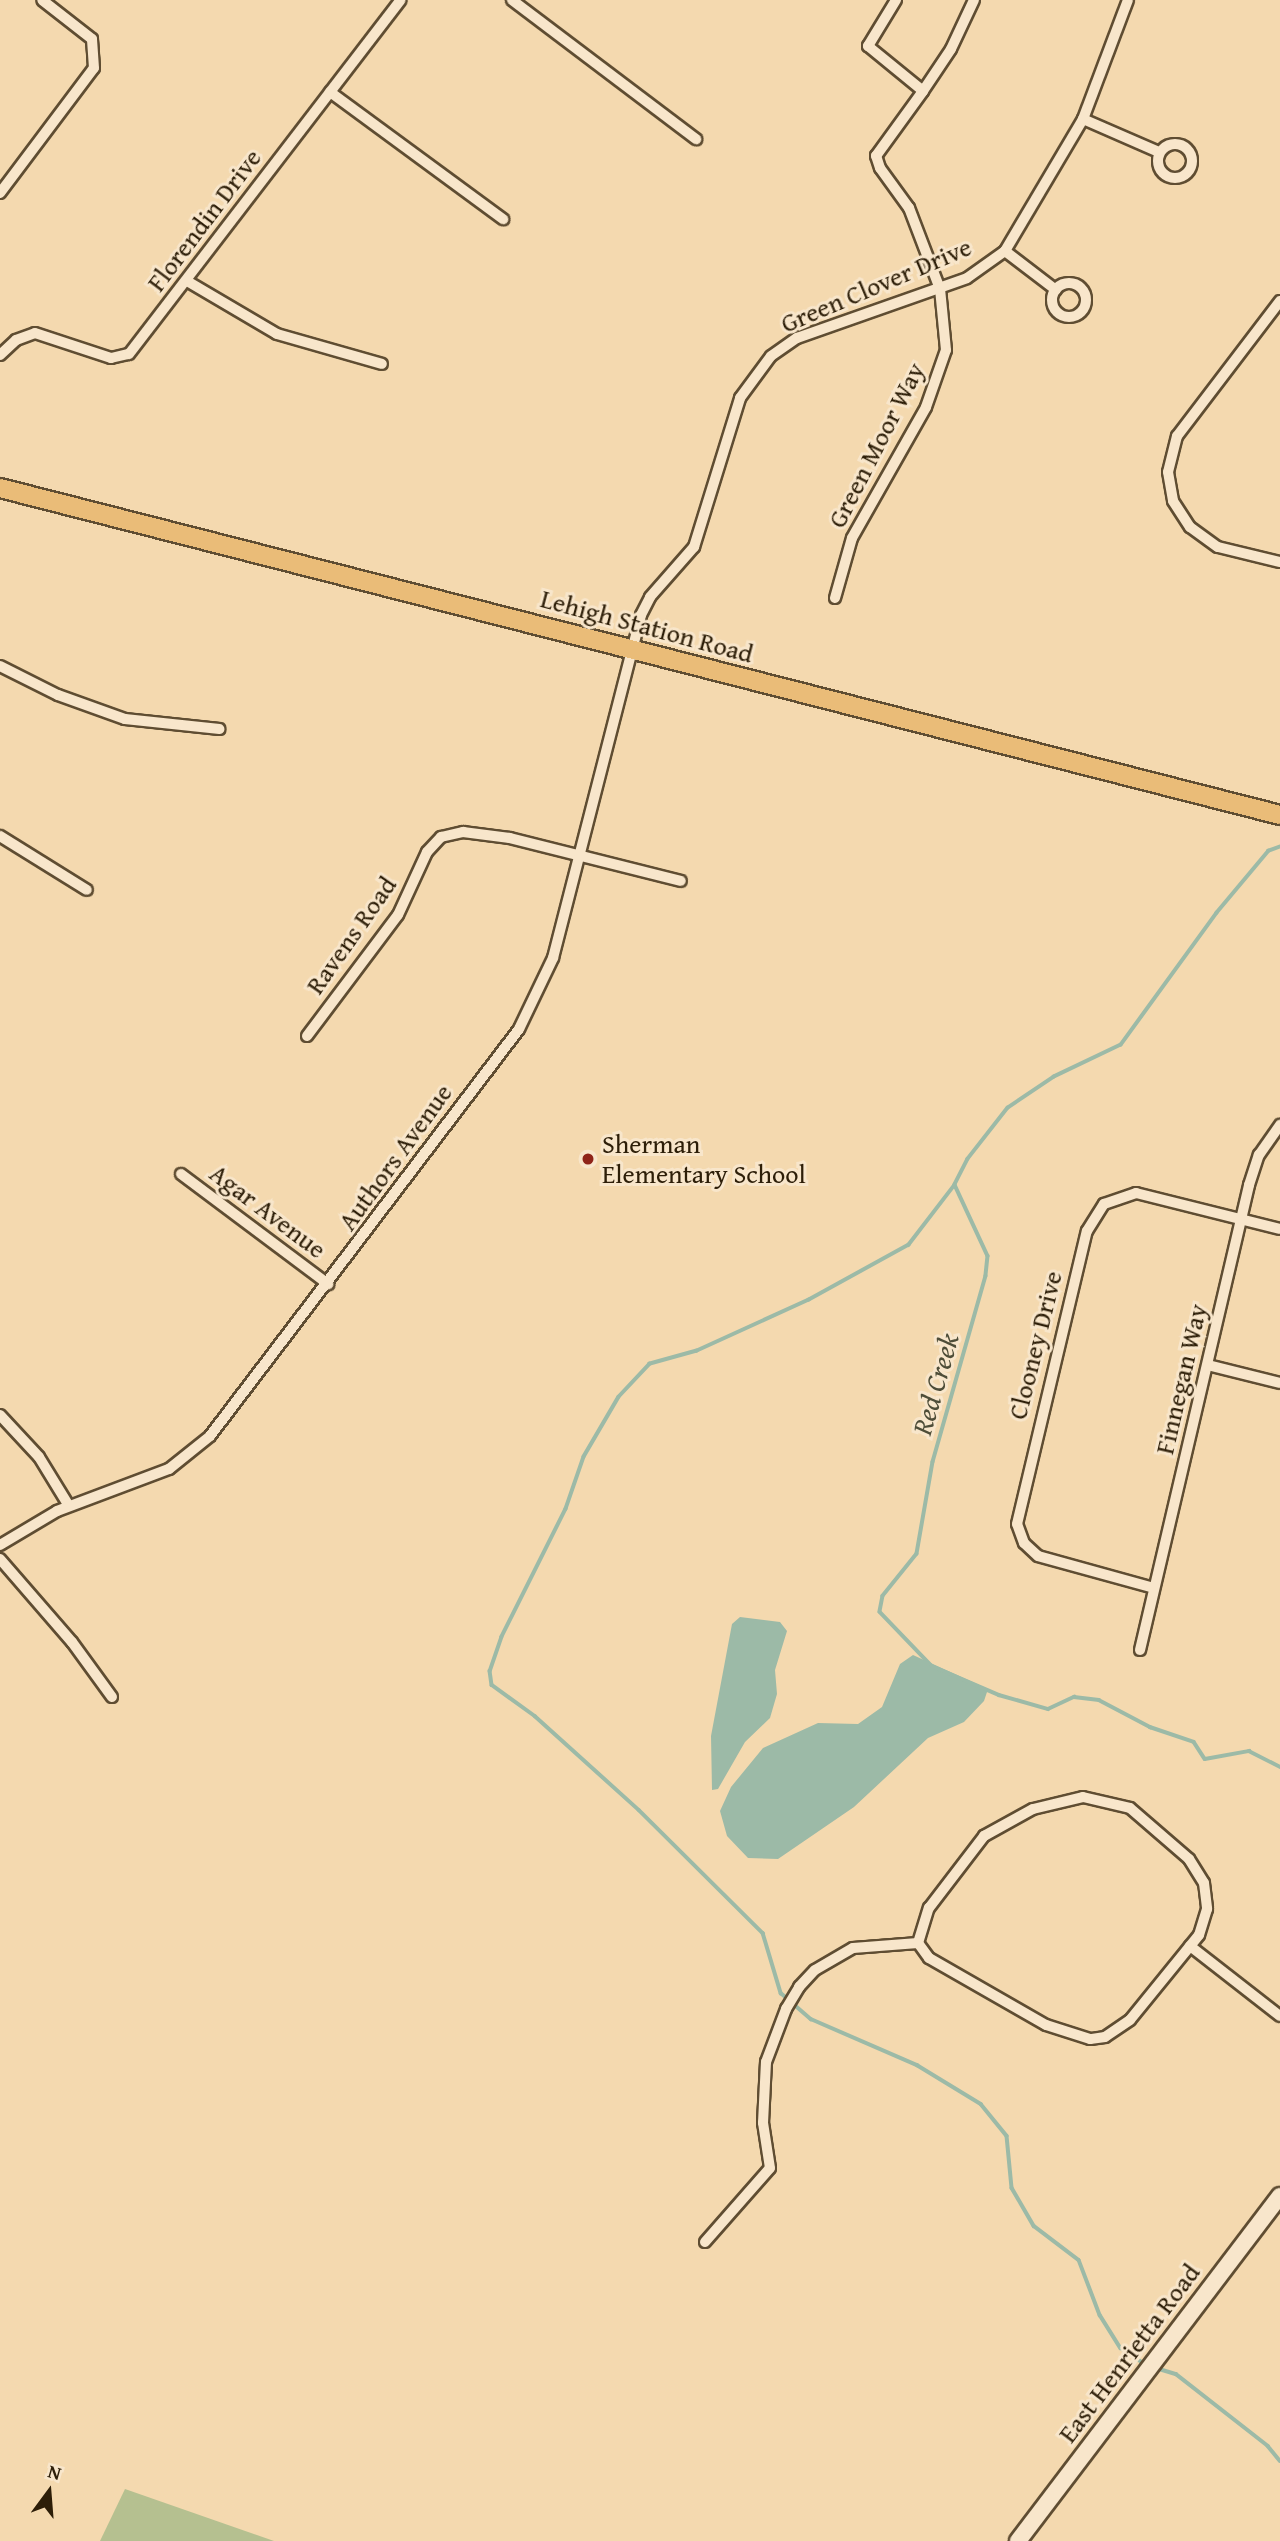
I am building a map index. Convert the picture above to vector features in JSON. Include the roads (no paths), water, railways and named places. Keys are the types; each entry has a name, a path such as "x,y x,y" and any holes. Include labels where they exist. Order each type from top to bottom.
{"main road":[{"name":"Lehigh Station Road","path":"0,488 1280,815"},
{"name":"East Henrietta Road","path":"1018,2541 1280,2196"}],"street":[{"path":"0,194 94,68 92,39 43,0"},
{"name":"Florendin Drive","path":"0,355 16,340 34,333 99,355 122,357 138,346 401,0"},
{"path":"512,0 696,139"},
{"path":"896,0 868,46 923,91"},
{"name":"Green Moor Way","path":"835,598 860,520 943,370 947,331 940,289 909,208 880,168 876,156 951,49 974,0"},
{"name":"Green Clover Drive","path":"634,650 645,605 694,547 732,414 759,369 782,348 814,330 967,278 1005,251 1083,119 1128,0"},
{"path":"330,92 503,219"},
{"path":"1083,119 1159,152"},
{"path":"1005,251 1056,290"},
{"path":"187,281 277,334 382,364"},
{"path":"1280,301 1177,436 1168,472 1172,501 1190,527 1218,547 1280,562"},
{"name":"Authors Avenue","path":"0,1545 69,1506 150,1479 186,1458 233,1411 530,1012 553,958 634,650"},
{"path":"0,666 58,695 125,719 219,729"},
{"name":"Ravens Road","path":"307,1037 398,915 427,852 441,837 483,834 581,856"},
{"path":"0,836 87,890"},
{"path":"581,856 681,881"},
{"name":"Finnegan Way","path":"1140,1650 1259,1155 1280,1125"},
{"name":"Agar Avenue","path":"181,1174 328,1284"},
{"name":"Clooney Drive","path":"1154,1588 1038,1556 1020,1535 1017,1518 1021,1497 1087,1231 1097,1212 1119,1196 1136,1193 1280,1229"},
{"path":"1208,1365 1280,1383"},
{"path":"0,1415 39,1457 69,1506"},
{"path":"0,1559 65,1633 112,1697"},
{"path":"1083,1797 1130,1808 1198,1870 1207,1909 1190,1946 1130,2020 1105,2036 1090,2039 1046,2025 929,1958 918,1943 929,1908 984,1836 1033,1809 1083,1797"},
{"path":"705,2242 770,2168 762,2093 766,2062 790,2003 815,1970 853,1948 918,1943"},
{"path":"1190,1946 1280,2016"}],"waterway":[{"name":"Red Creek","path":"1280,847 1269,851 1217,913 1121,1045 1054,1077 1008,1108 968,1159 955,1185 988,1256 986,1276 933,1462 917,1554 883,1596 880,1612 932,1666 999,1695 1048,1709 1074,1697 1099,1700 1150,1727 1194,1742 1205,1759 1249,1751 1280,1767"},
{"path":"955,1185 909,1245 809,1300 697,1351 650,1364 619,1397 584,1457 566,1509 502,1637 490,1671 492,1685 535,1716 639,1810 763,1933 781,1993 811,2019 917,2065 981,2104 1007,2136 1012,2188 1034,2226 1079,2260 1100,2315 1121,2348 1145,2364"},
{"path":"1156,2368 1176,2374 1268,2446 1280,2461"}],"place":[{"name":"Sherman Elementary School","path":"588,1159"}]}
